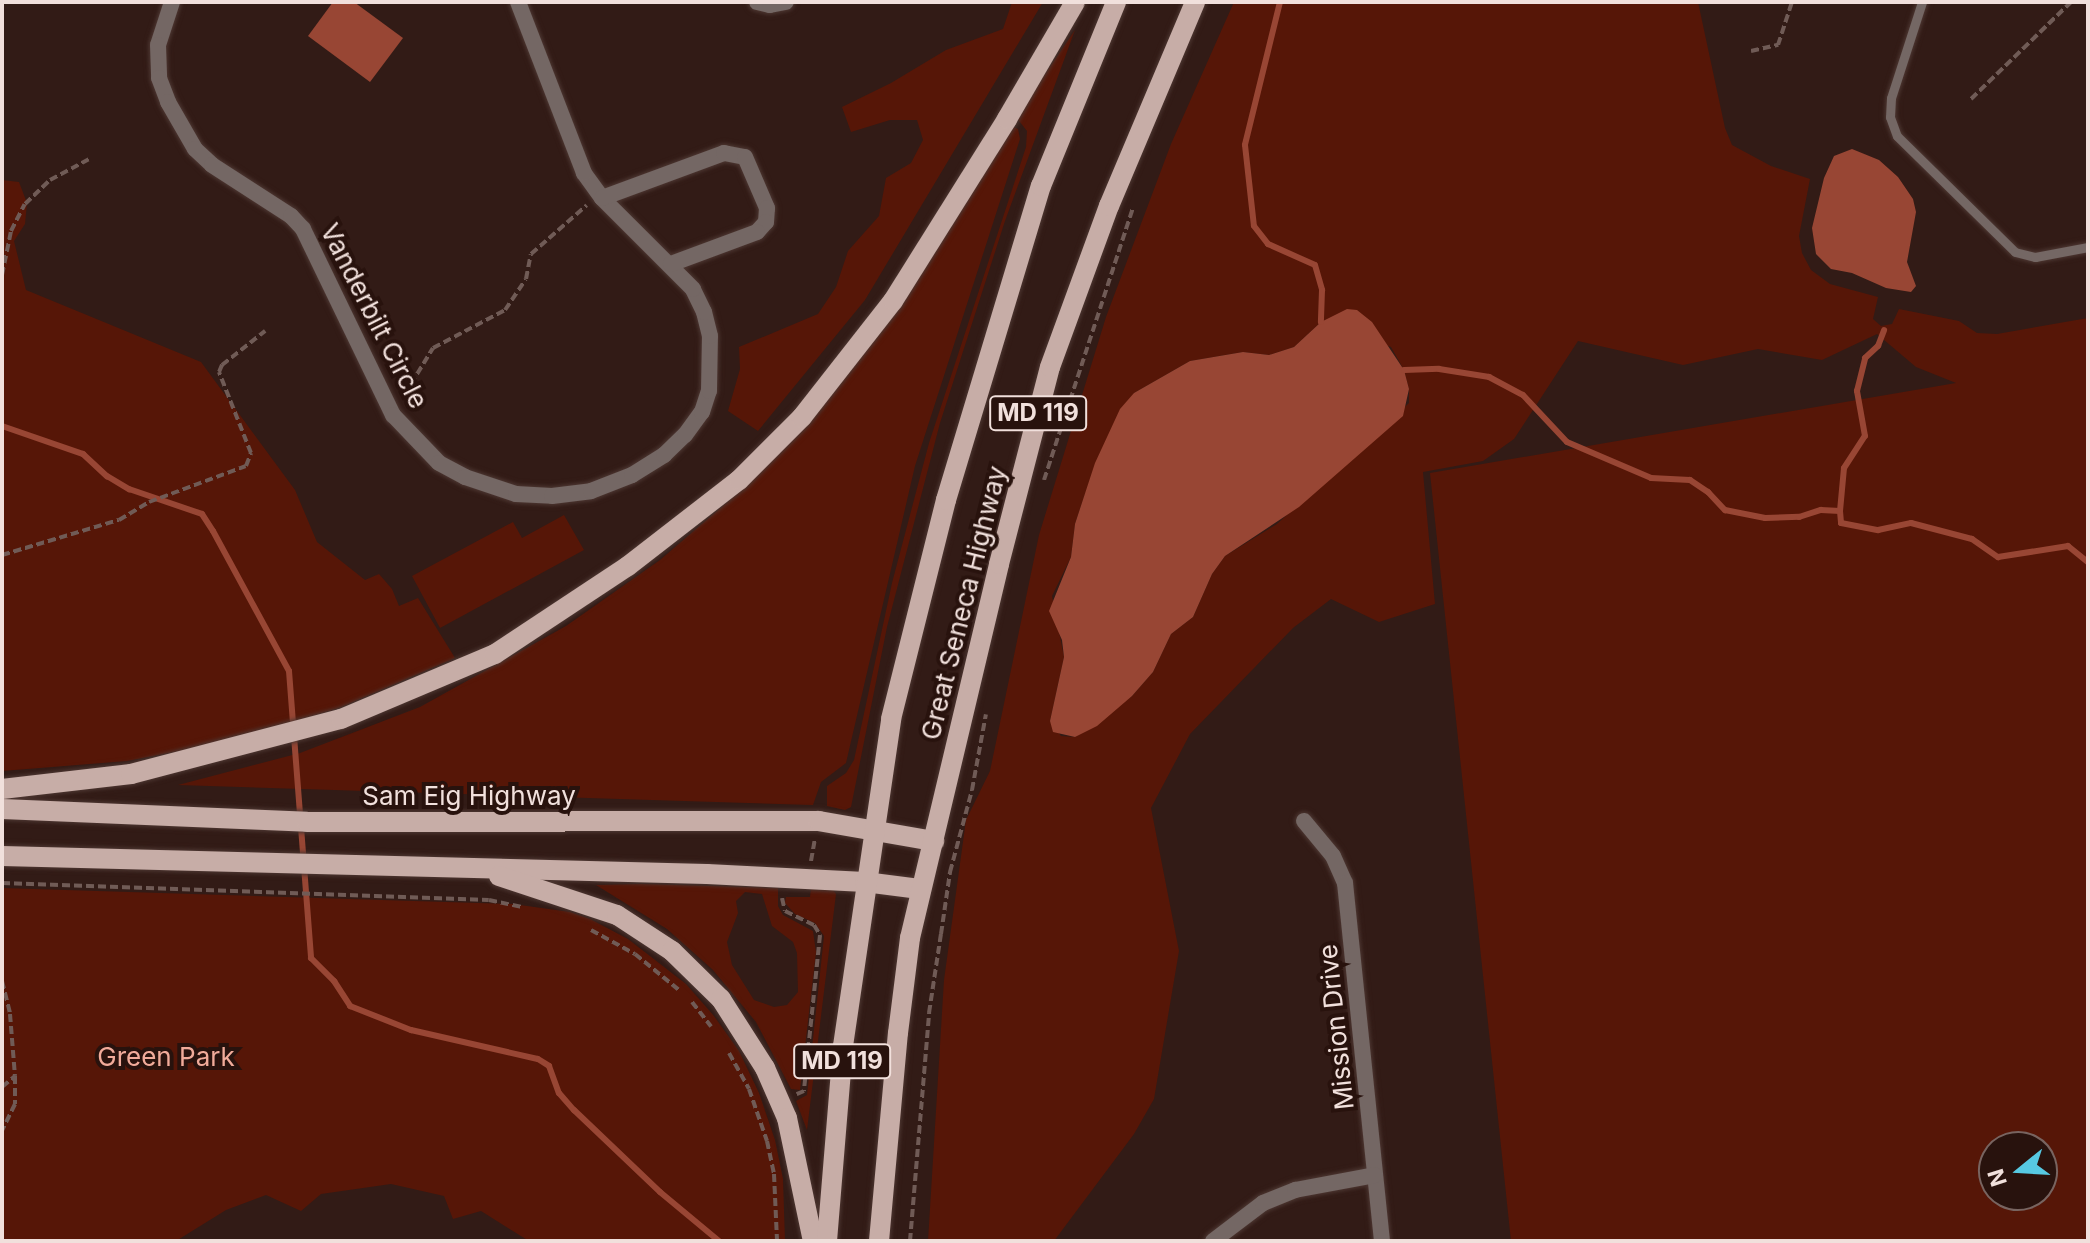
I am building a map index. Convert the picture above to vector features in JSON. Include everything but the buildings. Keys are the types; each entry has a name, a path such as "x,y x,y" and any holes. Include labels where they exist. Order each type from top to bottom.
{"main road":[{"path":"2,789 131,774 341,719 495,654 628,566 739,480 802,417 893,301 1007,119 1075,2"},
{"name":"Great Seneca Highway","path":"827,1241 843,1046 872,830 891,719 946,500 1041,186 1116,2"},
{"name":"Great Seneca Highway","path":"879,1241 898,1033 920,889 1050,367 1109,206 1195,2"},
{"name":"Sam Eig Highway","path":"2,809 301,822 819,821 934,841"},
{"path":"2,856 807,879 920,889"},
{"path":"472,868 617,915 672,951 721,999 765,1068 787,1118 813,1241"}],"street":[{"name":"Vanderbilt Circle","path":"172,2 158,45 159,78 181,127 195,149 212,165 291,216 303,229 393,415 439,463 465,477 516,494 552,496 591,491 632,475 664,455 685,435 702,412 709,391 710,336 704,312 693,289 601,196 572,143 518,2"},
{"path":"757,2 770,5 786,2"},
{"path":"601,196 724,153 745,157 767,208 766,222 757,232 671,264"},
{"name":"Mission Drive","path":"1304,821 1333,856 1345,883 1382,1241"},
{"path":"1213,1241 1263,1203 1295,1190 1375,1175"}],"lane":[{"path":"1922,2 1891,98 1890,117 1897,136 2015,252 2035,257 2088,247"}],"path":[{"path":"1751,51 1778,45 1792,2"},
{"path":"1971,99 2071,2"},
{"path":"2,275 11,231 25,204 50,180 89,159"},
{"path":"411,384 433,348 505,310 526,279 531,254 601,196"},
{"path":"1042,486 1134,204"},
{"path":"2,555 119,520 149,502 240,471 250,460 247,439 219,372 222,365 265,331"},
{"path":"910,1241 929,1013 950,872 972,790 988,705"},
{"path":"804,1091 820,935 814,925 785,911 781,903 782,892 805,893 819,821"},
{"path":"2,883 489,900 531,909"},
{"path":"588,928 635,954 682,992"},
{"path":"2,981 10,1014 15,1076 15,1104 2,1131"},
{"path":"691,1000 716,1032"},
{"path":"728,1051 749,1089 767,1141 774,1174 777,1241"},
{"path":"2,1087 15,1076"}],"green space":[{"path":"1012,2 1043,2 865,300 758,431 728,411 740,369 739,347 818,314 836,287 848,251 879,216 886,178 911,163 923,140 917,120 890,120 851,132 842,107 891,83 946,50 1003,29"},
{"path":"1234,2 1698,2 1725,128 1732,145 1771,166 1810,179 1799,236 1802,253 1811,270 1830,284 1878,297 1873,319 1881,326 1892,324 1899,309 1959,321 1977,333 1997,334 2088,318 2088,1241 1511,1241 1430,473 1956,383 1916,367 1877,334 1822,360 1758,349 1683,365 1578,341 1514,439 1483,461 1423,472 1435,604 1379,622 1331,599 1293,628 1190,734 1151,808 1179,951 1154,1099 1134,1134 1054,1241 928,1241 944,980 966,820 990,771 1039,535 1106,317 1171,144","holes":["1321,322 1391,347 1404,370 1409,403 1277,524 1225,556 1212,574 1193,617 1171,634 1153,672 1132,696 1075,737 1061,736 1050,721 1064,657 1052,596 1071,557 1075,524 1085,494 1134,393 1190,361 1243,352 1269,355 1294,347"]},
{"path":"1075,30 1005,221 940,423 887,627 851,807 845,810 827,806 827,786 846,773 854,760 892,583 929,443 1026,147 1027,131 1016,117"},
{"path":"1011,126 1018,129 1020,139 915,466 846,763 821,782 813,805 178,785 300,753 420,707 566,626 660,560 738,493"},
{"path":"2,180 19,182 27,203 25,224 14,241 26,290 201,362 295,490 317,542 365,580 379,574 392,589 399,606 418,598 455,658 339,708 220,743 127,761 2,771"},
{"path":"564,515 584,550 440,628 412,576 513,522 522,538"},
{"path":"596,885 778,888 778,906 783,915 813,931 816,952 800,1090 791,1089 756,1022 713,970 667,929","holes":["745,892 762,894 772,926 793,942 797,953 798,992 787,1005 774,1007 754,1000 732,965 727,942 738,913 736,901"]},
{"name":"Green Park","path":"2,888 513,904 570,912 590,919 628,939 686,984 739,1051 759,1093 775,1140 783,1179 785,1241 529,1241 481,1211 453,1219 444,1196 391,1184 321,1194 301,1211 266,1195 226,1210 176,1241 2,1241"},
{"path":"811,889 833,890 836,894 807,1130 796,1101 807,1095 824,936 815,923 795,914 785,903 786,897 810,897"}],"shaded area":[{"path":"333,2 354,2 403,38 370,82 308,36"},
{"path":"1852,149 1879,160 1898,177 1913,199 1916,212 1907,262 1916,286 1911,292 1886,288 1852,273 1831,269 1816,254 1812,228 1824,178 1834,156"},
{"path":"1347,309 1357,310 1372,322 1404,370 1409,389 1403,416 1299,507 1225,556 1212,574 1193,617 1171,634 1153,672 1132,696 1097,726 1075,737 1053,732 1050,721 1064,657 1062,640 1049,611 1071,557 1075,524 1095,463 1120,409 1134,393 1190,361 1243,352 1269,355 1294,347 1321,322"}],"waterway":[{"path":"1280,2 1245,145 1254,226 1268,244 1315,265 1322,290 1321,322"},
{"path":"1840,511 1844,468 1865,436 1857,391 1865,358 1878,346 1884,330"},
{"path":"1404,370 1439,369 1489,377 1523,395 1567,442 1651,478 1690,480 1708,492 1725,510 1765,518 1799,517 1821,510 1840,511 1841,523 1878,530 1911,523 1972,539 1998,557 2068,546 2088,562"},
{"path":"2,426 83,454 107,476 129,489 202,514 213,531 289,671 311,958 334,981 350,1006 411,1030 538,1059 549,1066 559,1093 574,1110 660,1192 719,1241"}]}
